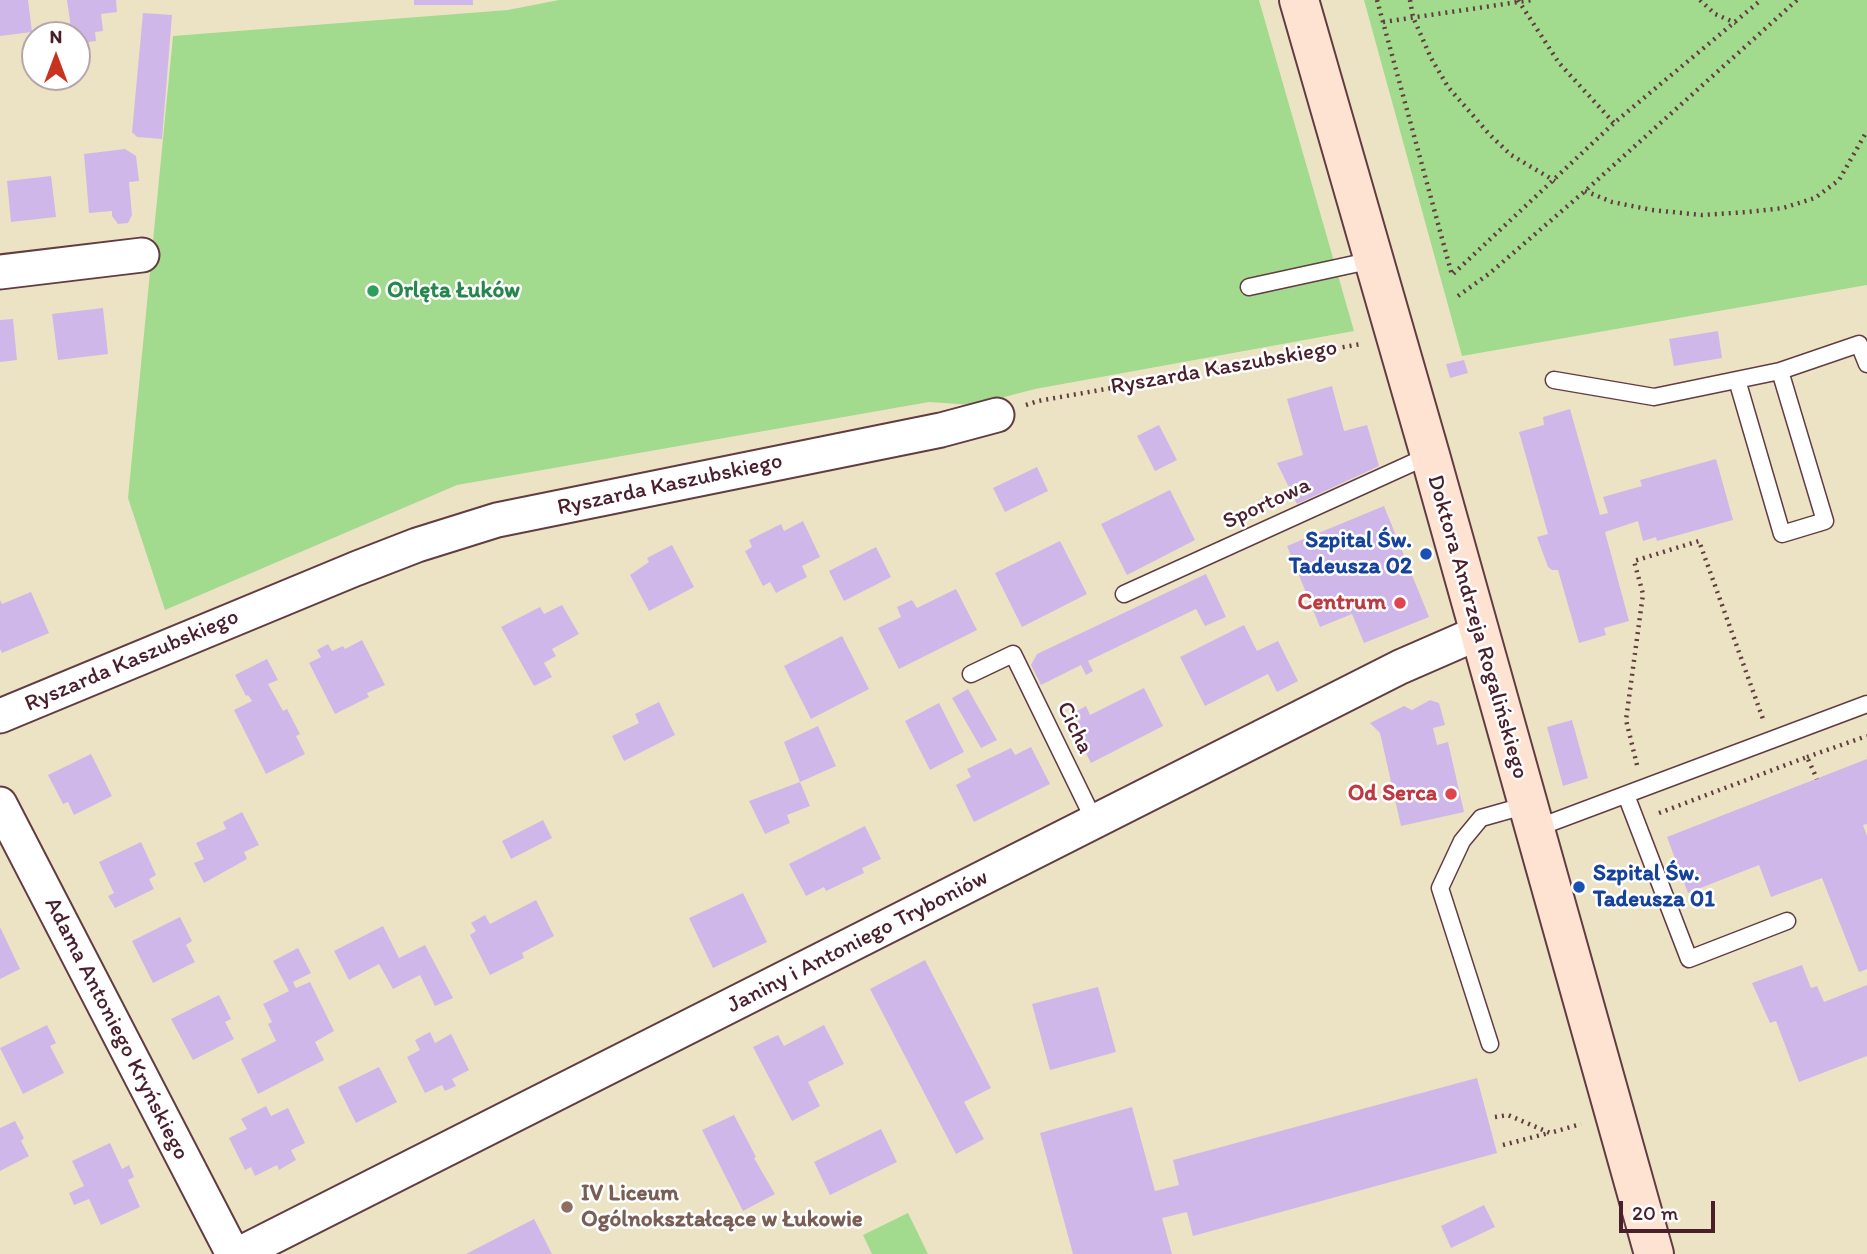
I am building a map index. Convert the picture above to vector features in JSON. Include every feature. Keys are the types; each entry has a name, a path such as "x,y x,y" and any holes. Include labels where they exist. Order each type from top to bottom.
{"street":[{"name":"Doktora Andrzeja Rogalińskiego","path":"1299,0 1430,454 1654,1254"},
{"path":"0,272 142,255"},
{"name":"Ryszarda Kaszubskiego","path":"0,716 355,569 417,545 497,520 941,430 997,415"},
{"name":"Janiny i Antoniego Tryboniów","path":"239,1254 1400,667 1478,633"},
{"name":"Adama Antoniego Kryńskiego","path":"0,804 233,1254"}],"lane":[{"path":"1249,287 1373,260"},
{"path":"1554,380 1654,397 1780,371 1859,344 1867,364"},
{"path":"1737,380 1782,534 1825,521 1780,371"},
{"name":"Sportowa","path":"1124,594 1430,454"},
{"name":"Cicha","path":"971,674 1013,654 1095,822"},
{"path":"1490,1044 1440,888 1462,841 1480,818 1530,817 1626,795 1867,704"},
{"path":"1626,795 1689,959 1787,921"}],"path":[{"path":"1377,0 1452,275 1614,123 1761,0"},
{"path":"1409,0 1413,17 1431,58 1448,86 1511,155 1555,181"},
{"path":"1383,22 1532,0"},
{"path":"1700,0 1715,14 1736,23"},
{"path":"1458,296 1490,273 1585,191 1797,0"},
{"path":"1519,1 1559,63 1614,123"},
{"path":"1585,191 1612,202 1702,215 1783,208 1815,198 1839,180 1867,131"},
{"name":"Ryszarda Kaszubskiego","path":"997,415 1038,401 1365,343"},
{"path":"1638,769 1626,720 1643,594 1634,561 1699,541 1766,730"},
{"path":"1636,822 1867,736"},
{"path":"1807,757 1816,779"},
{"path":"1495,1117 1508,1115 1550,1132"},
{"path":"1503,1145 1585,1122"}],"green space":[{"name":"Orlęta Łuków","path":"559,0 1259,0 1354,331 1035,389 974,405 929,402 457,485 165,610 128,498 173,36 508,10"},
{"path":"1364,0 1867,0 1867,285 1462,356"},
{"path":"908,1213 928,1254 872,1254 863,1235"}],"building":[{"path":"0,0 28,0 31,21 21,21 21,33 0,36"},
{"path":"67,0 116,0 117,12 101,14 103,31 95,32 96,41 91,42 91,21 70,21"},
{"path":"414,0 473,0 473,5 414,5"},
{"path":"143,13 172,15 162,139 137,137 132,132"},
{"path":"125,149 136,156 139,181 129,182 132,215 128,223 118,224 112,211 89,213 84,154"},
{"path":"51,176 56,217 11,222 7,181"},
{"path":"103,308 108,354 58,360 52,314"},
{"path":"13,319 17,360 0,362 0,320"},
{"path":"1718,331 1722,358 1674,366 1669,339"},
{"path":"1464,360 1468,373 1450,378 1446,364"},
{"path":"1332,386 1344,431 1367,425 1379,466 1297,504 1277,463 1303,455 1287,399"},
{"path":"1570,409 1600,515 1608,513 1603,497 1642,486 1640,480 1716,459 1733,520 1657,541 1656,537 1643,541 1638,521 1605,532 1629,621 1604,628 1606,635 1579,643 1558,570 1548,567 1537,537 1548,534 1519,432 1544,425 1543,417"},
{"path":"1159,425 1177,460 1155,471 1137,436"},
{"path":"1037,467 1048,491 1005,512 993,488"},
{"path":"1170,490 1195,540 1127,575 1101,524"},
{"path":"1384,506 1429,617 1364,643 1352,614 1320,627 1287,546"},
{"path":"803,521 820,557 802,566 807,577 776,593 770,582 763,586 745,551 752,547 749,540 781,524 784,531"},
{"path":"1060,541 1087,594 1022,627 995,573"},
{"path":"672,545 694,587 649,611 630,575 649,562 647,558"},
{"path":"876,547 891,577 844,601 829,571"},
{"path":"1206,574 1226,617 1205,626 1196,609 1088,661 1093,671 1086,675 1081,665 1041,685 1031,665 1037,654"},
{"path":"956,589 977,630 899,669 878,628 901,617 897,607 912,600 917,608"},
{"path":"31,592 49,633 2,653 0,600 2,604"},
{"path":"562,605 579,634 552,649 556,656 544,663 552,677 534,686 501,627 540,607 544,614"},
{"path":"1244,625 1257,651 1278,641 1298,681 1277,692 1268,674 1205,706 1180,657"},
{"path":"842,636 869,689 811,719 784,666"},
{"path":"362,640 385,685 367,693 369,697 335,714 309,663 321,657 317,650 328,644 332,651 343,646 345,649"},
{"path":"267,659 278,680 268,684 283,711 287,709 300,734 296,736 305,754 266,774 234,710 252,701 246,696 235,675"},
{"path":"1144,688 1163,726 1091,763 1071,725 1081,719 1077,711 1086,706 1090,715"},
{"path":"968,689 997,740 981,748 952,698"},
{"path":"1430,700 1439,703 1445,725 1433,728 1437,745 1448,742 1464,812 1401,826 1380,733 1370,723 1404,706 1412,710"},
{"path":"659,702 675,735 624,761 612,736 639,723 635,714"},
{"path":"939,703 964,752 930,770 905,721"},
{"path":"1572,720 1588,778 1563,786 1547,727"},
{"path":"818,726 836,766 800,782 784,742"},
{"path":"1031,747 1050,784 974,822 956,785 971,777 967,769 1011,748 1015,755"},
{"path":"91,754 112,796 74,815 68,802 63,804 48,775"},
{"path":"1867,759 1867,824 1863,825 1867,836 1867,969 1859,972 1822,878 1771,897 1759,865 1688,893 1667,837"},
{"path":"800,782 810,806 787,815 790,823 765,834 749,801"},
{"path":"242,812 259,845 244,852 247,859 204,883 194,863 204,859 196,843 226,829 223,822"},
{"path":"543,820 552,838 511,859 502,841"},
{"path":"865,826 881,859 862,868 864,873 826,891 824,887 806,896 789,864"},
{"path":"141,842 156,875 149,879 154,889 115,908 108,896 114,893 99,862"},
{"path":"743,893 767,942 713,968 689,918"},
{"path":"536,900 554,936 522,953 524,958 490,975 470,935 476,931 471,923 485,915 490,924"},
{"path":"180,917 192,941 186,945 195,962 153,983 132,941"},
{"path":"383,926 399,958 425,945 453,998 435,1006 420,975 393,989 379,964 349,980 334,951"},
{"path":"0,927 20,969 0,979"},
{"path":"298,948 311,973 293,982 296,988 310,982 334,1031 315,1042 324,1060 258,1094 241,1059 276,1041 268,1024 272,1022 263,1004 289,991 273,961"},
{"path":"925,960 991,1088 964,1102 984,1139 956,1154 870,989"},
{"path":"1802,965 1811,988 1817,986 1824,1002 1867,985 1867,1056 1799,1082 1776,1021 1770,1023 1752,983"},
{"path":"1098,987 1116,1052 1050,1070 1032,1004"},
{"path":"219,995 231,1019 225,1022 234,1039 193,1060 171,1019"},
{"path":"47,1025 56,1043 50,1046 64,1073 23,1094 0,1048"},
{"path":"824,1025 844,1064 808,1082 820,1106 792,1121 753,1047 778,1035 784,1046"},
{"path":"430,1032 435,1043 451,1034 469,1070 452,1079 456,1086 445,1091 442,1085 425,1093 407,1057 420,1050 415,1040"},
{"path":"379,1067 397,1102 356,1123 338,1087"},
{"path":"1477,1078 1497,1153 1193,1236 1187,1212 1162,1218 1172,1254 1073,1254 1040,1133 1132,1107 1155,1191 1179,1185 1173,1160"},
{"path":"266,1106 271,1116 288,1108 305,1143 291,1150 296,1160 279,1170 277,1165 255,1176 251,1167 245,1170 229,1138 247,1129 241,1119"},
{"path":"734,1115 775,1194 743,1211 702,1130"},
{"path":"15,1121 29,1156 0,1171 0,1128"},
{"path":"881,1129 897,1162 830,1195 814,1162"},
{"path":"110,1143 122,1169 129,1165 134,1177 128,1180 140,1207 101,1225 89,1199 74,1205 69,1193 84,1186 72,1161"},
{"path":"1484,1205 1495,1227 1451,1248 1441,1226"},
{"path":"534,1219 552,1254 466,1254"}],"place":[{"name":"Orlęta Łuków","path":"373,291"},
{"name":"Szpital Św. Tadeusza 02","path":"1426,554"},
{"name":"Centrum","path":"1400,603"},
{"name":"Od Serca","path":"1451,794"},
{"name":"Szpital Św. Tadeusza 01","path":"1579,887"},
{"name":"IV Liceum Ogólnokształcące w Łukowie","path":"567,1207"}]}
